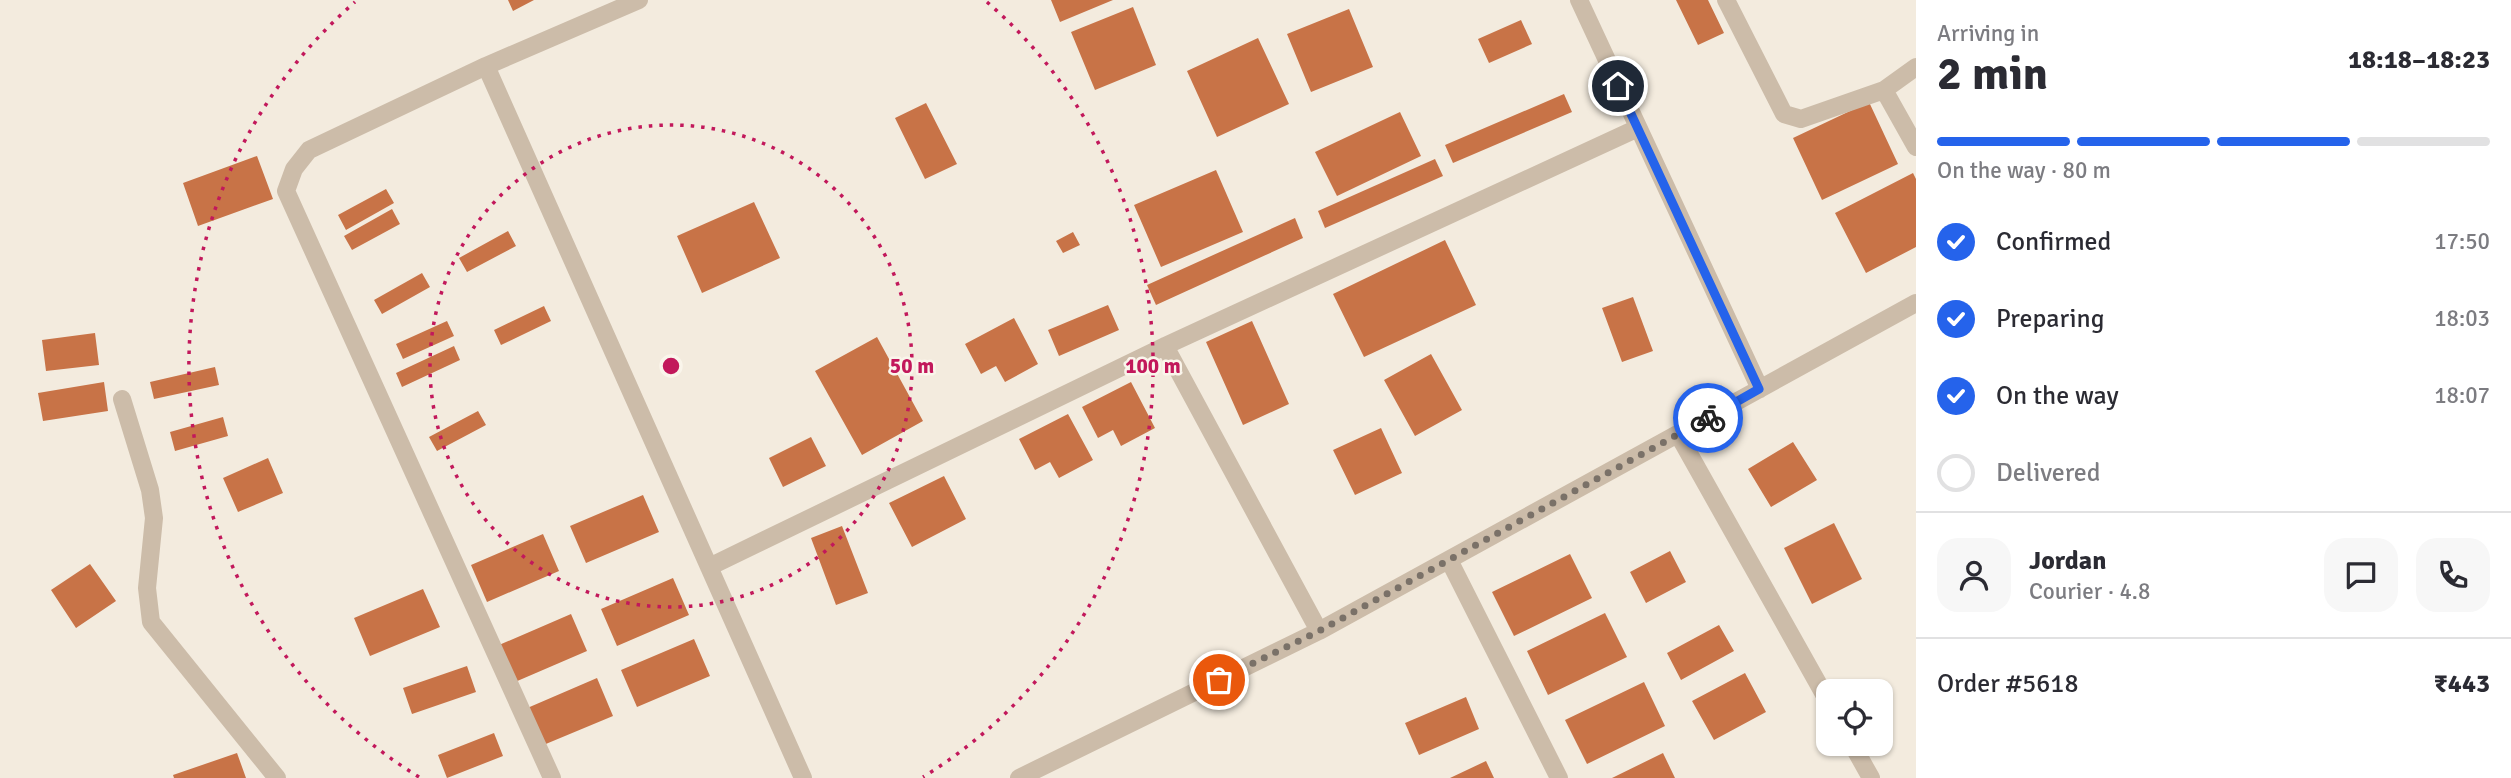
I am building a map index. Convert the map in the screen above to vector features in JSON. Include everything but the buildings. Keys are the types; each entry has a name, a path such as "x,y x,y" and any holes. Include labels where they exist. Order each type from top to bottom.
{"street":[{"path":"552,778 286,191 294,169 309,150 486,66 639,0"},
{"path":"1578,0 1759,389"},
{"path":"1726,0 1784,114 1801,119 1884,90 1916,67"},
{"path":"486,66 803,778"},
{"path":"1884,90 1916,147"},
{"path":"709,567 1165,346 1638,128"},
{"path":"1019,778 1319,631 1916,303"},
{"path":"1165,346 1319,631"},
{"path":"122,399 150,490 154,518 147,588 151,622 276,778"},
{"path":"1678,434 1816,680"},
{"path":"1449,560 1559,778"},
{"path":"1859,756 1871,778"}],"way so far":[{"path":"1219,680 1319,631 1708,418"}],"route":[{"path":"1618,86 1759,389 1708,418"}]}
